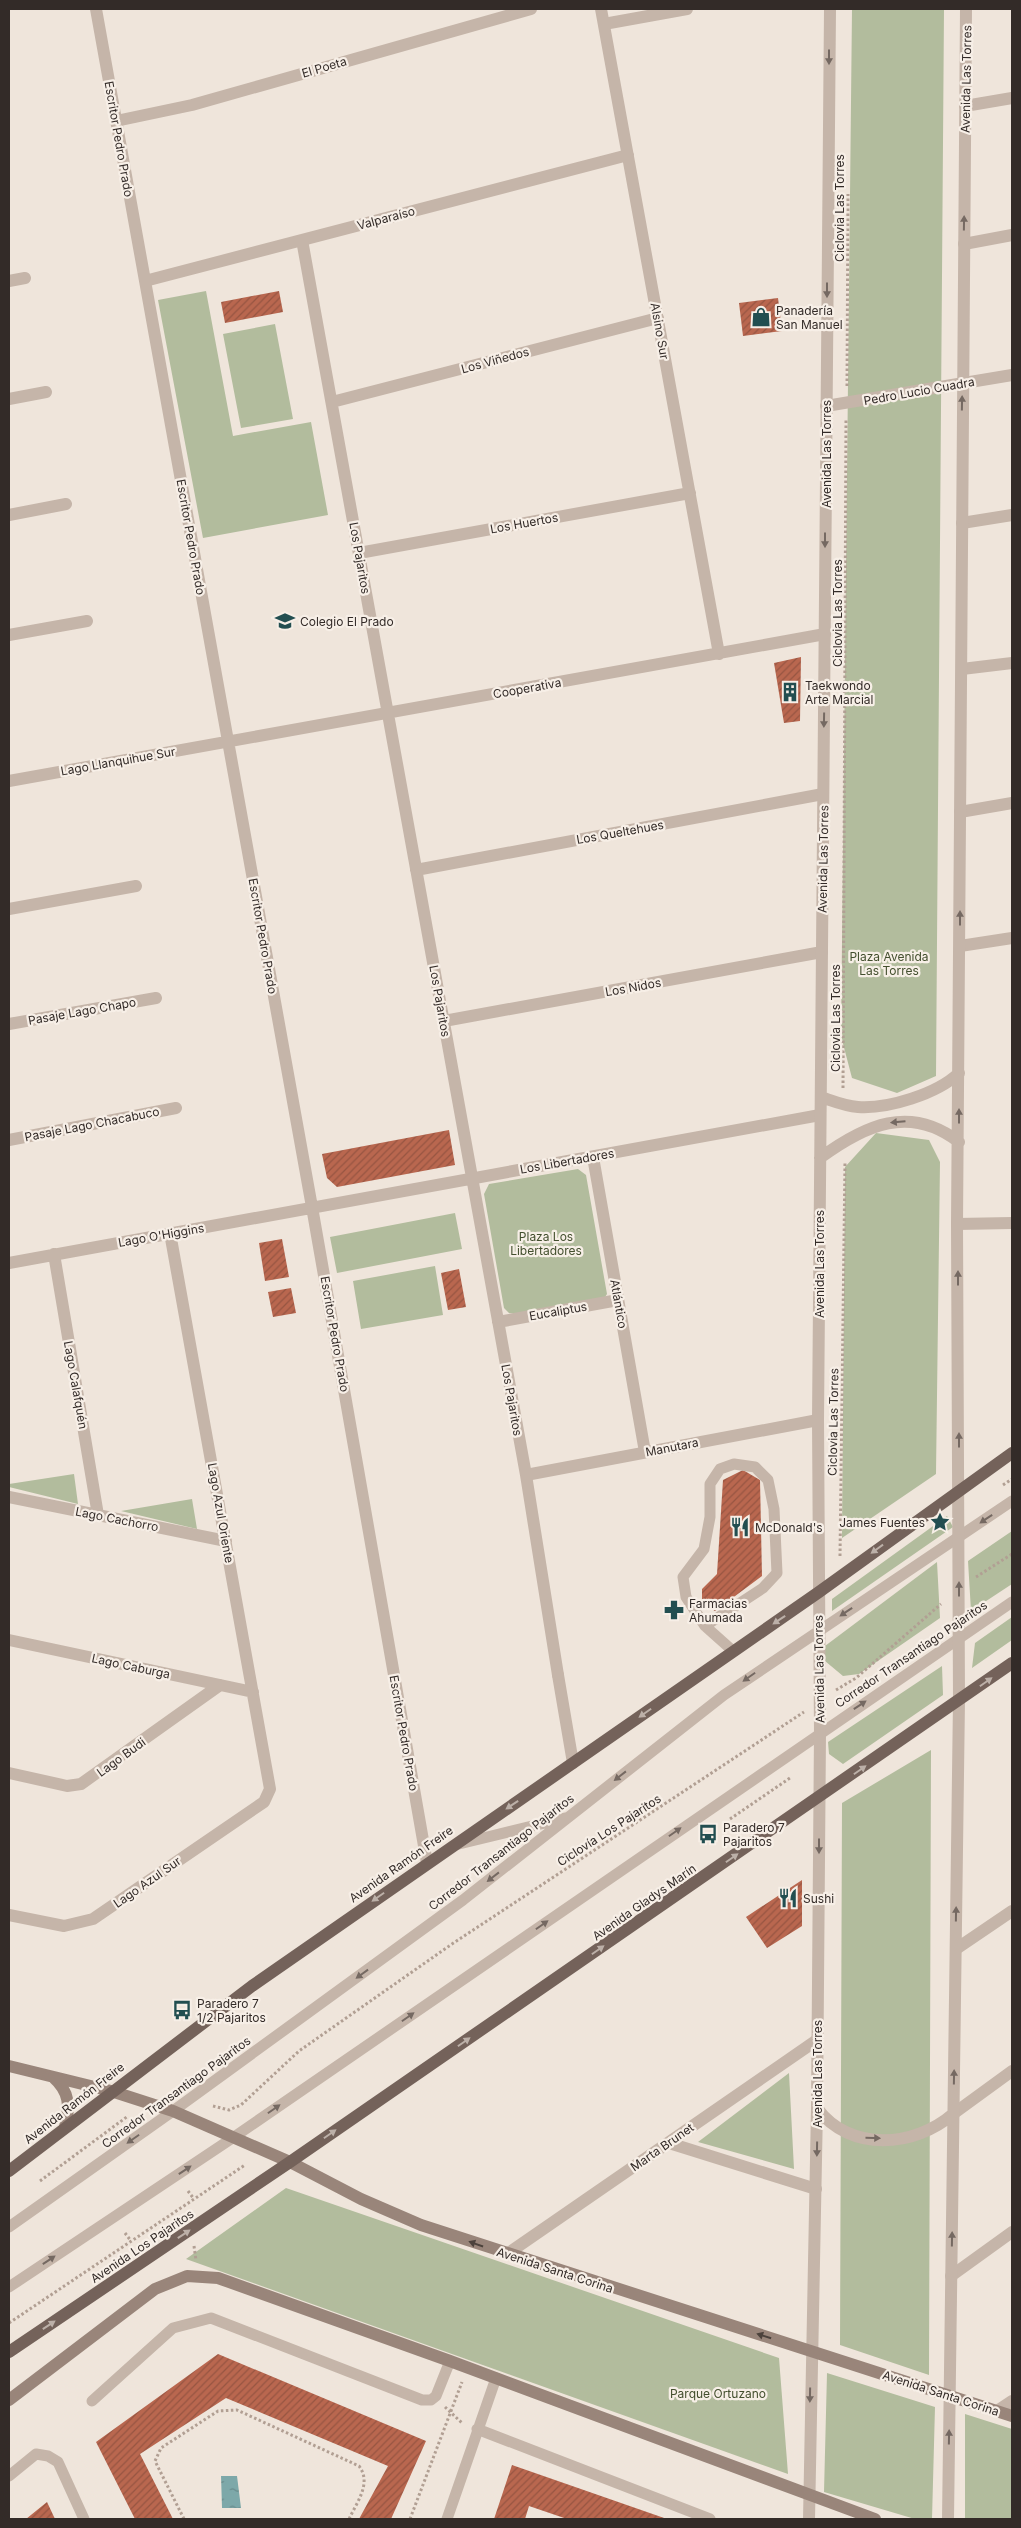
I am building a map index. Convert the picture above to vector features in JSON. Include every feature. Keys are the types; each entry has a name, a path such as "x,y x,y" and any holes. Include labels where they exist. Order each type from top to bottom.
{"main road":[{"path":"819,1592 959,1489 1012,1453"},
{"name":"Avenida Ramón Freire","path":"9,2171 252,1986 450,1846 819,1592"},
{"name":"Avenida Gladys Marín","path":"290,2162 1012,1663"},
{"name":"Avenida Santa Corina","path":"9,2066 111,2092 173,2112 290,2162 392,2214 507,2254 1012,2416"},
{"path":"51,2076 65,2089 68,2095 68,2114 65,2127"},
{"name":"Avenida Los Pajaritos","path":"9,2352 290,2162"},
{"path":"9,2400 155,2289 176,2279 199,2275 231,2281 875,2519"}],"street":[{"name":"Escritor Pedro Prado","path":"96,9 312,1207 426,1863"},
{"name":"El Poeta","path":"116,121 184,107 531,9"},
{"name":"Alsino Sur","path":"601,9 719,654"},
{"path":"604,24 687,9"},
{"name":"Avenida Las Torres","path":"809,2519 811,2351 818,2108 820,1702 818,1420 830,9"},
{"name":"Avenida Las Torres","path":"948,2519 960,1638 957,1224 966,9"},
{"path":"965,106 1012,98"},
{"name":"Valparaíso","path":"145,281 628,155"},
{"path":"964,244 1012,236"},
{"name":"Los Pajaritos","path":"302,240 526,1475 573,1763"},
{"path":"9,281 25,278"},
{"name":"Los Viñedos","path":"332,402 658,318"},
{"name":"Pedro Lucio Cuadra","path":"826,406 1012,375"},
{"path":"9,398 46,392"},
{"name":"Los Huertos","path":"359,553 690,493"},
{"path":"9,515 66,504"},
{"path":"962,523 1012,515"},
{"path":"9,635 88,621"},
{"name":"Cooperativa","path":"228,742 825,634"},
{"path":"962,669 1012,663"},
{"name":"Lago Llanquihue Sur","path":"9,782 228,742"},
{"name":"Los Queltehues","path":"416,870 823,794"},
{"path":"960,812 1012,804"},
{"path":"9,909 136,886"},
{"path":"960,946 1012,938"},
{"name":"Los Nidos","path":"444,1021 822,952"},
{"name":"Pasaje Lago Chapo","path":"9,1024 156,998"},
{"path":"821,1097 843,1104 871,1107 936,1090 958,1072"},
{"name":"Pasaje Lago Chacabuco","path":"9,1140 176,1108"},
{"name":"Los Libertadores","path":"312,1207 820,1115"},
{"path":"820,1158 845,1140 870,1127 906,1122 933,1126 958,1142"},
{"name":"Atlántico","path":"593,1156 645,1452"},
{"name":"Lago O'Higgins","path":"9,1263 312,1207"},
{"path":"957,1224 1012,1223"},
{"name":"Lago Azul Oriente","path":"170,1233 270,1783 269,1794"},
{"name":"Lago Calafquén","path":"54,1254 98,1515"},
{"name":"Eucaliptus","path":"498,1322 618,1300"},
{"name":"Manutara","path":"526,1475 818,1420"},
{"name":"Lago Cachorro","path":"9,1497 226,1541"},
{"name":"Lago Caburga","path":"9,1640 253,1692"},
{"name":"Lago Budi","path":"9,1773 66,1786 81,1784 220,1685"},
{"name":"Lago Azul Sur","path":"9,1915 64,1926 94,1919 264,1802 269,1794"},
{"path":"956,1949 1012,1911"},
{"name":"Marta Brunet","path":"507,2254 818,2040"},
{"path":"818,2108 824,2118 840,2131 869,2139 915,2137 936,2127 1012,2071"},
{"path":"669,2143 816,2189"},
{"path":"951,2276 1012,2232"},
{"path":"997,2411 1012,2401"}],"lane":[{"path":"705,1626 763,1588 777,1573 774,1509 768,1480 756,1467 734,1464 720,1468 710,1484 710,1517 704,1549 683,1577 686,1597 705,1626 733,1651"},
{"name":"Corredor Transantiago Pajaritos","path":"9,2227 173,2112 463,1900 724,1695 818,1630 1012,1502"},
{"name":"Corredor Transantiago Pajaritos","path":"9,2287 234,2137 1012,1602"},
{"path":"450,1846 569,1817"},
{"path":"92,2401 173,2328 212,2318 422,2400 431,2400 436,2396 450,2361"},
{"path":"447,2519 496,2378"},
{"path":"478,2429 710,2519"},
{"path":"9,2476 36,2454 48,2456 58,2462 84,2519"}],"path":[{"name":"Ciclovia Las Torres","path":"843,1104 848,186"},
{"name":"Ciclovia Las Torres","path":"840,1576 845,1140"},
{"name":"Ciclovía Los Pajaritos","path":"213,2106 230,2110 242,2105 299,2051 444,1949 856,1678 960,1588 1012,1554"},
{"path":"730,1819 790,1778"},
{"path":"40,2181 128,2116"},
{"path":"9,2323 245,2165"},
{"path":"188,2191 194,2199"},
{"path":"190,2229 199,2275"},
{"path":"125,2233 131,2241"},
{"path":"410,2519 467,2367"},
{"path":"431,2400 451,2411 465,2426 478,2429"},
{"path":"184,2519 155,2461 156,2455 161,2448 218,2411 228,2409 237,2410 359,2466 364,2473 365,2483 349,2519"}],"green space":[{"name":"Plaza Avenida Las Torres","path":"852,9 944,9 936,1076 897,1093 852,1078 841,1036"},
{"path":"206,291 233,436 311,422 328,515 203,538 158,300"},
{"path":"275,324 293,419 241,428 223,334"},
{"path":"876,1133 929,1140 940,1162 936,1474 842,1538 845,1167"},
{"name":"Plaza Los Libertadores","path":"578,1169 586,1175 607,1294 605,1297 517,1314 509,1313 504,1308 484,1194 489,1184"},
{"path":"455,1213 462,1249 337,1273 330,1237"},
{"path":"435,1266 443,1315 361,1329 353,1281"},
{"path":"74,1474 78,1504 9,1487 9,1484"},
{"path":"192,1499 197,1529 121,1511"},
{"path":"947,1516 953,1527 832,1611 832,1599"},
{"path":"1012,1531 1012,1584 971,1611 968,1561"},
{"path":"937,1562 940,1618 859,1674 843,1676 825,1661 825,1646"},
{"path":"1012,1617 1012,1640 972,1668 975,1643"},
{"path":"942,1666 943,1695 843,1764 829,1754 828,1742"},
{"path":"931,1750 929,2375 840,2345 842,1803"},
{"path":"789,2073 794,2169 698,2142"},
{"name":"Parque Ortuzano","path":"286,2188 779,2358 788,2474 186,2259"},
{"path":"827,2373 935,2407 932,2519 915,2519 824,2492"},
{"path":"965,2414 1012,2429 1012,2519 965,2519"}],"water":[{"path":"221,2476 237,2476 241,2508 222,2508"}],"building":[{"path":"279,291 283,312 225,323 221,302"},
{"name":"Panadería San Manuel","path":"778,298 782,331 743,336 739,303"},
{"name":"Taekwondo Arte Marcial","path":"801,657 800,721 784,723 774,663"},
{"path":"449,1130 455,1165 337,1187 327,1178 322,1154"},
{"path":"282,1239 289,1277 265,1281 259,1243"},
{"path":"459,1269 466,1307 448,1310 441,1273"},
{"path":"291,1288 296,1313 273,1317 268,1292"},
{"name":"McDonald's","path":"743,1470 760,1480 762,1576 715,1611 702,1603 702,1589 717,1574 723,1480"},
{"name":"Sushi","path":"802,1880 802,1926 767,1948 746,1917"},
{"path":"218,2354 426,2441 391,2519 359,2519 388,2466 226,2398 140,2454 173,2519 135,2519 96,2442"},
{"path":"512,2465 667,2519 567,2519 529,2506 525,2519 494,2519"},
{"path":"47,2502 55,2519 26,2519"}],"place":[{"name":"Panadería San Manuel","path":"761,317"},
{"name":"Colegio El Prado","path":"285,621"},
{"name":"Taekwondo Arte Marcial","path":"790,692"},
{"name":"James Fuentes","path":"940,1522"},
{"name":"McDonald's","path":"740,1527"},
{"name":"Farmacias Ahumada","path":"674,1610"},
{"name":"Paradero 7 Pajaritos","path":"708,1834"},
{"name":"Sushi","path":"788,1898"},
{"name":"Paradero 7 1/2 Pajaritos","path":"182,2010"}]}
